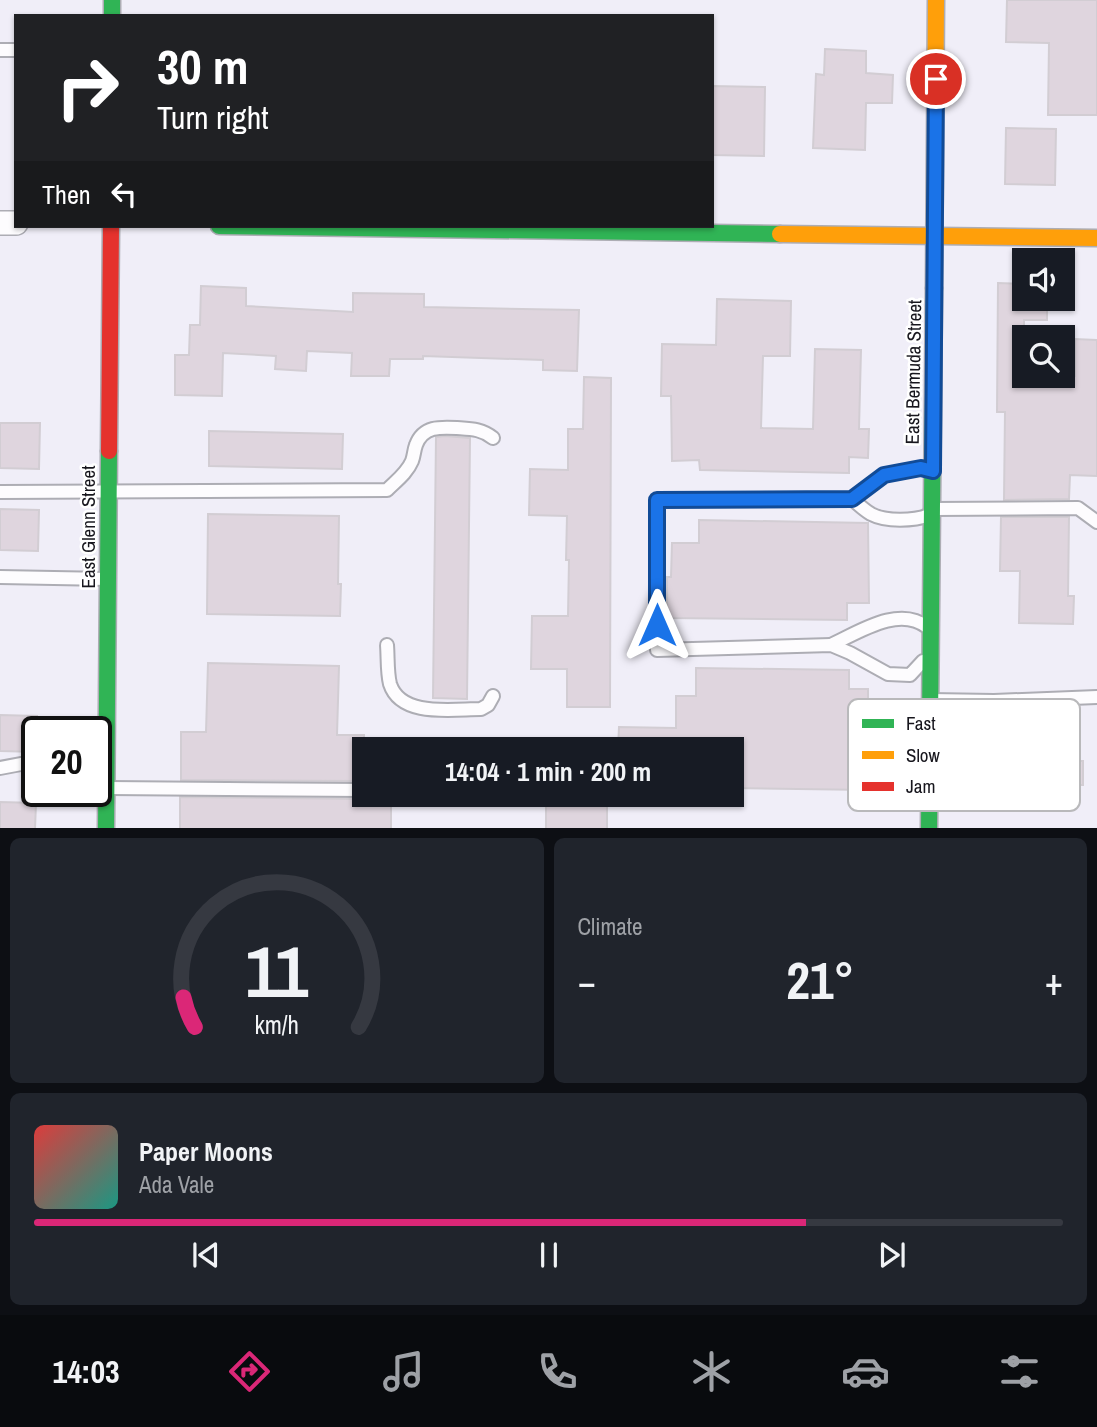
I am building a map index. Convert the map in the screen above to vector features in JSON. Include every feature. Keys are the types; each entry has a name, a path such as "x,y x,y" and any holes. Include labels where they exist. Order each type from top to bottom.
{"street":[{"name":"East Bermuda Street","path":"931,699 936,0"},
{"name":"East Glenn Street","path":"103,716 108,579 111,228"},
{"path":"362,228 1097,238"},
{"name":"East Glenn Street","path":"106,828 107,807"}],"lane":[{"path":"0,492 387,490 403,475 412,460 416,445 429,429 472,429 484,431 493,438"},
{"path":"931,629 916,618 895,619 831,645 657,650 657,500 852,499 884,475 921,468 933,471"},
{"path":"852,499 872,514 884,519 919,519 932,511 1078,508 1097,522"},
{"path":"0,577 108,579"},
{"path":"387,645 390,682 396,696 409,705 425,708 481,709 488,705 493,696"},
{"path":"831,645 888,674 910,675 931,653"},
{"path":"1046,699 1097,697"},
{"path":"0,768 21,764"},
{"path":"112,788 352,790"}],"building":[{"path":"1007,0 1097,0 1097,115 1048,115 1049,43 1006,42"},
{"path":"825,49 866,51 866,73 893,75 892,103 866,103 865,150 813,148 816,74 824,75"},
{"path":"714,86 765,87 764,156 714,155"},
{"path":"1006,128 1056,129 1055,185 1005,184"},
{"path":"998,283 1012,284 1012,311 1047,311 1047,320 1024,320 1024,325 1012,325 1012,388 1075,388 1075,339 1097,340 1097,476 1070,475 1069,499 1004,500 1005,412 997,412"},
{"path":"201,286 246,288 246,306 353,312 353,293 424,294 424,307 579,310 577,371 543,370 543,360 423,356 423,359 390,359 389,376 351,376 352,353 307,351 306,371 275,369 276,356 223,353 222,396 175,395 175,355 189,355 190,325 200,325"},
{"path":"717,299 791,301 790,356 763,356 761,428 813,429 815,349 861,350 859,429 869,429 868,458 849,457 849,473 700,470 699,460 672,461 671,396 661,396 662,344 716,345"},
{"path":"584,377 611,378 610,707 567,707 567,669 531,669 532,616 568,616 569,560 566,560 567,516 529,515 530,469 568,470 568,429 583,429"},
{"path":"0,423 40,423 39,469 0,468"},
{"path":"209,431 343,434 342,469 209,466"},
{"path":"436,437 470,438 467,699 433,698"},
{"path":"0,509 39,510 38,551 0,550"},
{"path":"208,514 339,516 340,616 207,614"},
{"path":"1001,517 1069,517 1068,596 1074,596 1073,624 1019,623 1020,571 1000,571"},
{"path":"699,520 868,523 869,603 847,603 847,620 667,618 667,577 671,577 672,543 699,543"},
{"path":"208,663 339,666 337,735 364,737 352,737 352,781 181,780 181,732 206,732"},
{"path":"696,668 849,670 849,689 868,689 868,699 848,699 848,790 744,788 744,737 619,737 619,727 676,728 676,696 696,696"},
{"path":"0,715 37,716 21,716 21,752 0,751"},
{"path":"1080,761 1083,761 1083,785 1080,785"},
{"path":"180,797 352,799 352,807 391,807 391,828 180,828"},
{"path":"0,802 21,803 21,807 36,807 35,828 0,828"},
{"path":"546,807 607,807 607,828 546,828"}],"traffic: fast":[{"path":"112,0 112,14"},
{"path":"359,228 780,234"},
{"path":"930,699 934,288"},
{"path":"106,828 109,451"},
{"path":"929,811 929,828"}],"traffic: slow":[{"path":"934,288 936,0"},
{"path":"780,234 1097,238"}],"traffic: jam":[{"path":"109,451 111,228"}],"route":[{"path":"657,625 657,500 852,499 884,475 921,468 933,471 936,79"}]}
